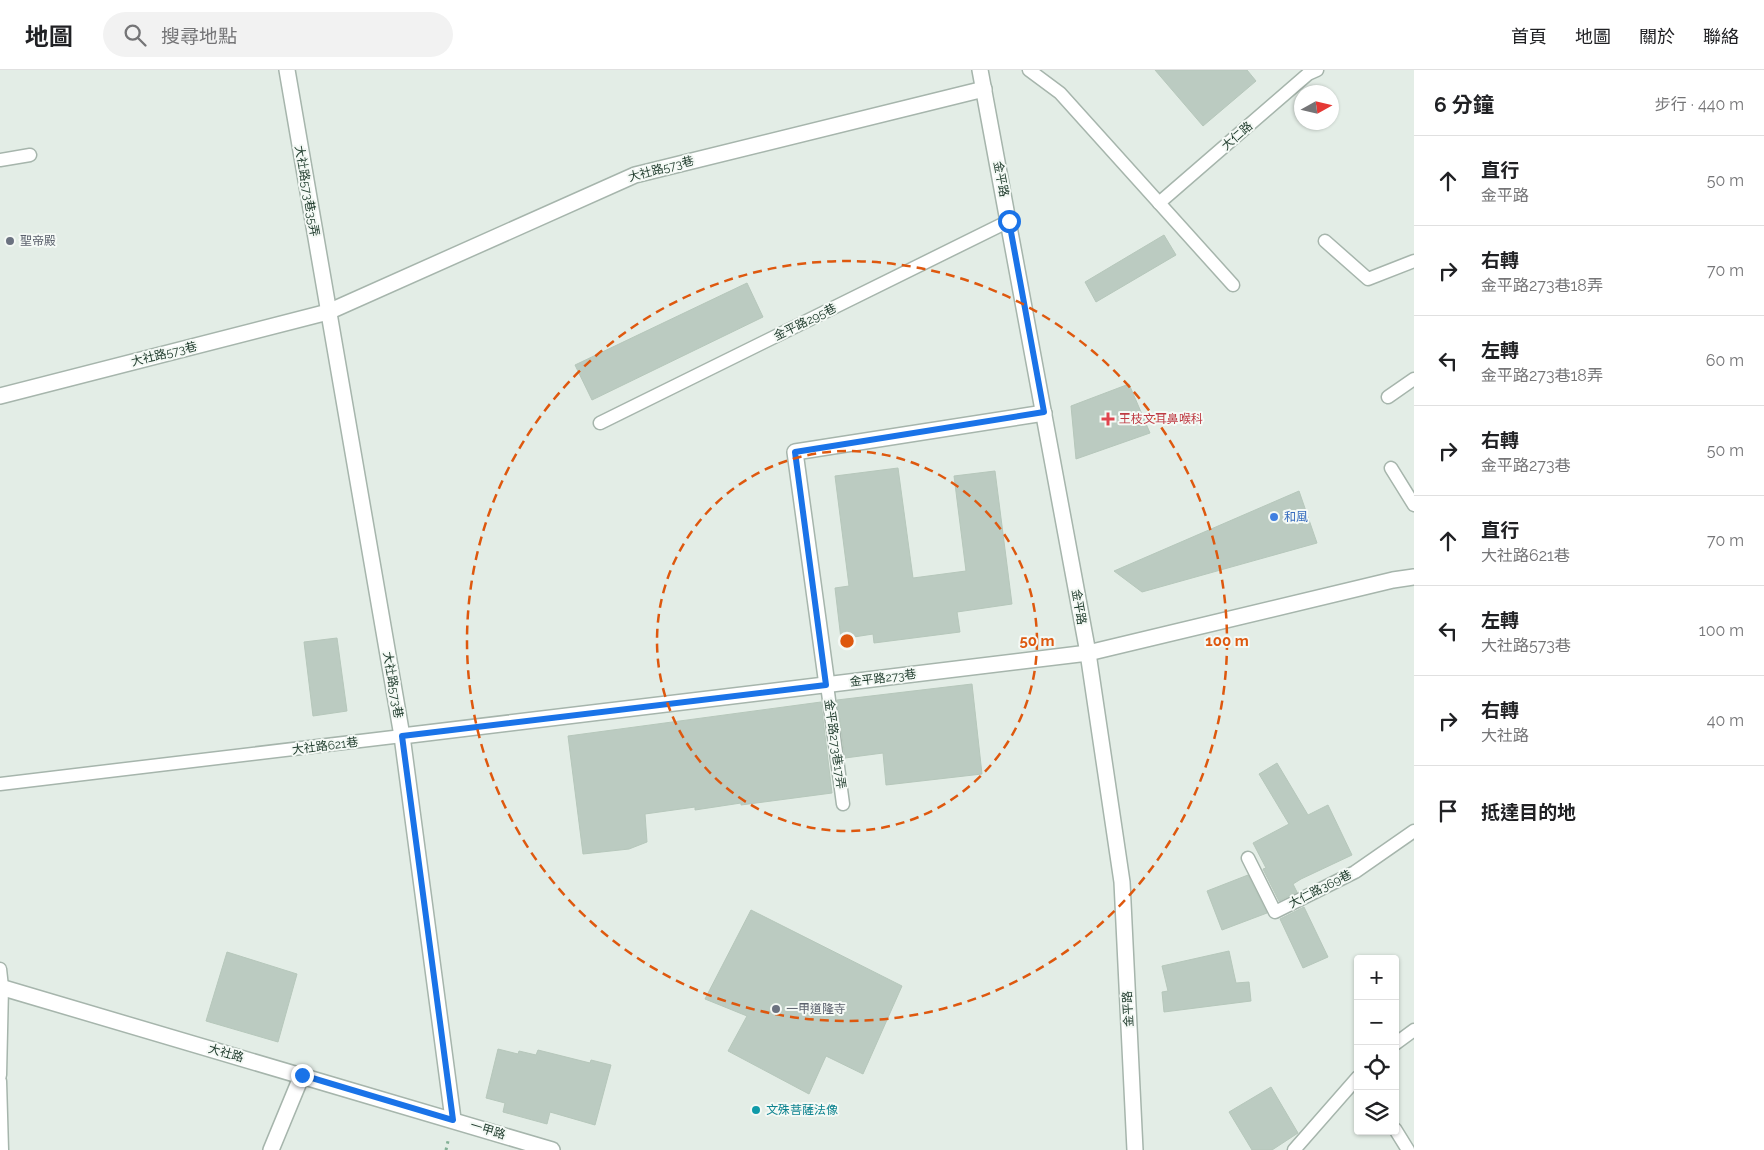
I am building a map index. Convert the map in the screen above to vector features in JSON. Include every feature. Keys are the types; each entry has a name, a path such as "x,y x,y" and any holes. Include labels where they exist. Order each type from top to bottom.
{"street":[{"name":"大社路573巷35弄","path":"287,70 328,312"},
{"name":"金平路","path":"980,70 1088,653 1122,882 1135,1150"},
{"name":"大社路573巷","path":"0,396 328,312 635,175 984,89"},
{"name":"大社路573巷","path":"328,312 402,736 453,1120"},
{"path":"826,685 795,452 1044,412"},
{"name":"金平路273巷","path":"649,706 1088,653 1393,580 1414,577"},
{"name":"大社路621巷","path":"402,736 649,706"},
{"name":"大社路","path":"1,987 453,1120"},
{"path":"271,1150 302,1075"},
{"name":"一甲路","path":"453,1120 552,1150"}],"lane":[{"path":"1029,70 1060,93 1233,285"},
{"name":"大仁路","path":"1159,203 1308,74 1316,70"},
{"path":"0,160 30,155"},
{"name":"金平路295巷","path":"600,423 1009,221"},
{"path":"1325,241 1368,279 1414,261"},
{"path":"1388,397 1414,380"},
{"path":"1391,468 1414,505"},
{"name":"金平路273巷17弄","path":"826,685 843,804"},
{"name":"大社路621巷","path":"0,784 402,736"},
{"name":"大仁路369巷","path":"1248,858 1275,912 1355,872 1414,831"},
{"path":"0,969 0,1075"},
{"path":"1399,1041 1414,1030"},
{"path":"0,1081 2,1150"},
{"path":"1294,1150 1354,1082"},
{"path":"1399,1135 1408,1150"}],"building":[{"path":"1155,70 1247,70 1256,81 1203,126"},
{"path":"1164,235 1176,255 1096,302 1085,282"},
{"path":"747,283 763,317 592,400 575,365"},
{"name":"王枝文耳鼻喉科","path":"1129,384 1150,433 1076,459 1071,406"},
{"path":"898,468 913,578 966,571 954,476 995,471 1012,604 957,612 960,632 874,643 873,634 841,639 835,588 849,586 835,476"},
{"name":"和風","path":"1299,491 1317,543 1142,592 1114,571"},
{"path":"337,638 347,711 313,716 304,642"},
{"path":"972,684 982,774 886,785 883,753 845,758 837,700"},
{"path":"821,702 832,793 741,805 741,803 695,810 695,807 645,814 647,842 629,849 583,854 568,736"},
{"path":"1277,763 1308,815 1328,805 1352,855 1293,884 1297,892 1279,901 1263,869 1266,868 1253,843 1289,824 1259,774"},
{"path":"1248,875 1267,913 1222,930 1207,891"},
{"path":"1304,907 1328,957 1303,968 1280,919"},
{"path":"751,910 902,986 863,1074 826,1056 809,1094 728,1051 747,1016 705,999"},
{"path":"1229,951 1236,983 1249,982 1251,1001 1164,1012 1162,992 1168,991 1162,966"},
{"path":"227,952 297,974 278,1042 206,1021"},
{"path":"498,1049 518,1054 519,1051 536,1055 538,1050 590,1063 591,1060 611,1065 595,1125 550,1112 547,1124 503,1112 505,1103 486,1098"},
{"path":"1271,1087 1298,1133 1272,1150 1252,1150 1229,1112"}],"place":[{"name":"聖帝殿","path":"10,241"},
{"name":"王枝文耳鼻喉科","path":"1108,419"},
{"name":"和風","path":"1274,517"},
{"name":"一甲道隆寺","path":"776,1009"},
{"name":"文殊菩薩法像","path":"756,1110"}],"route":[{"path":"302,1075 453,1120 402,736 826,685 795,452 1044,412 1009,221"}]}
